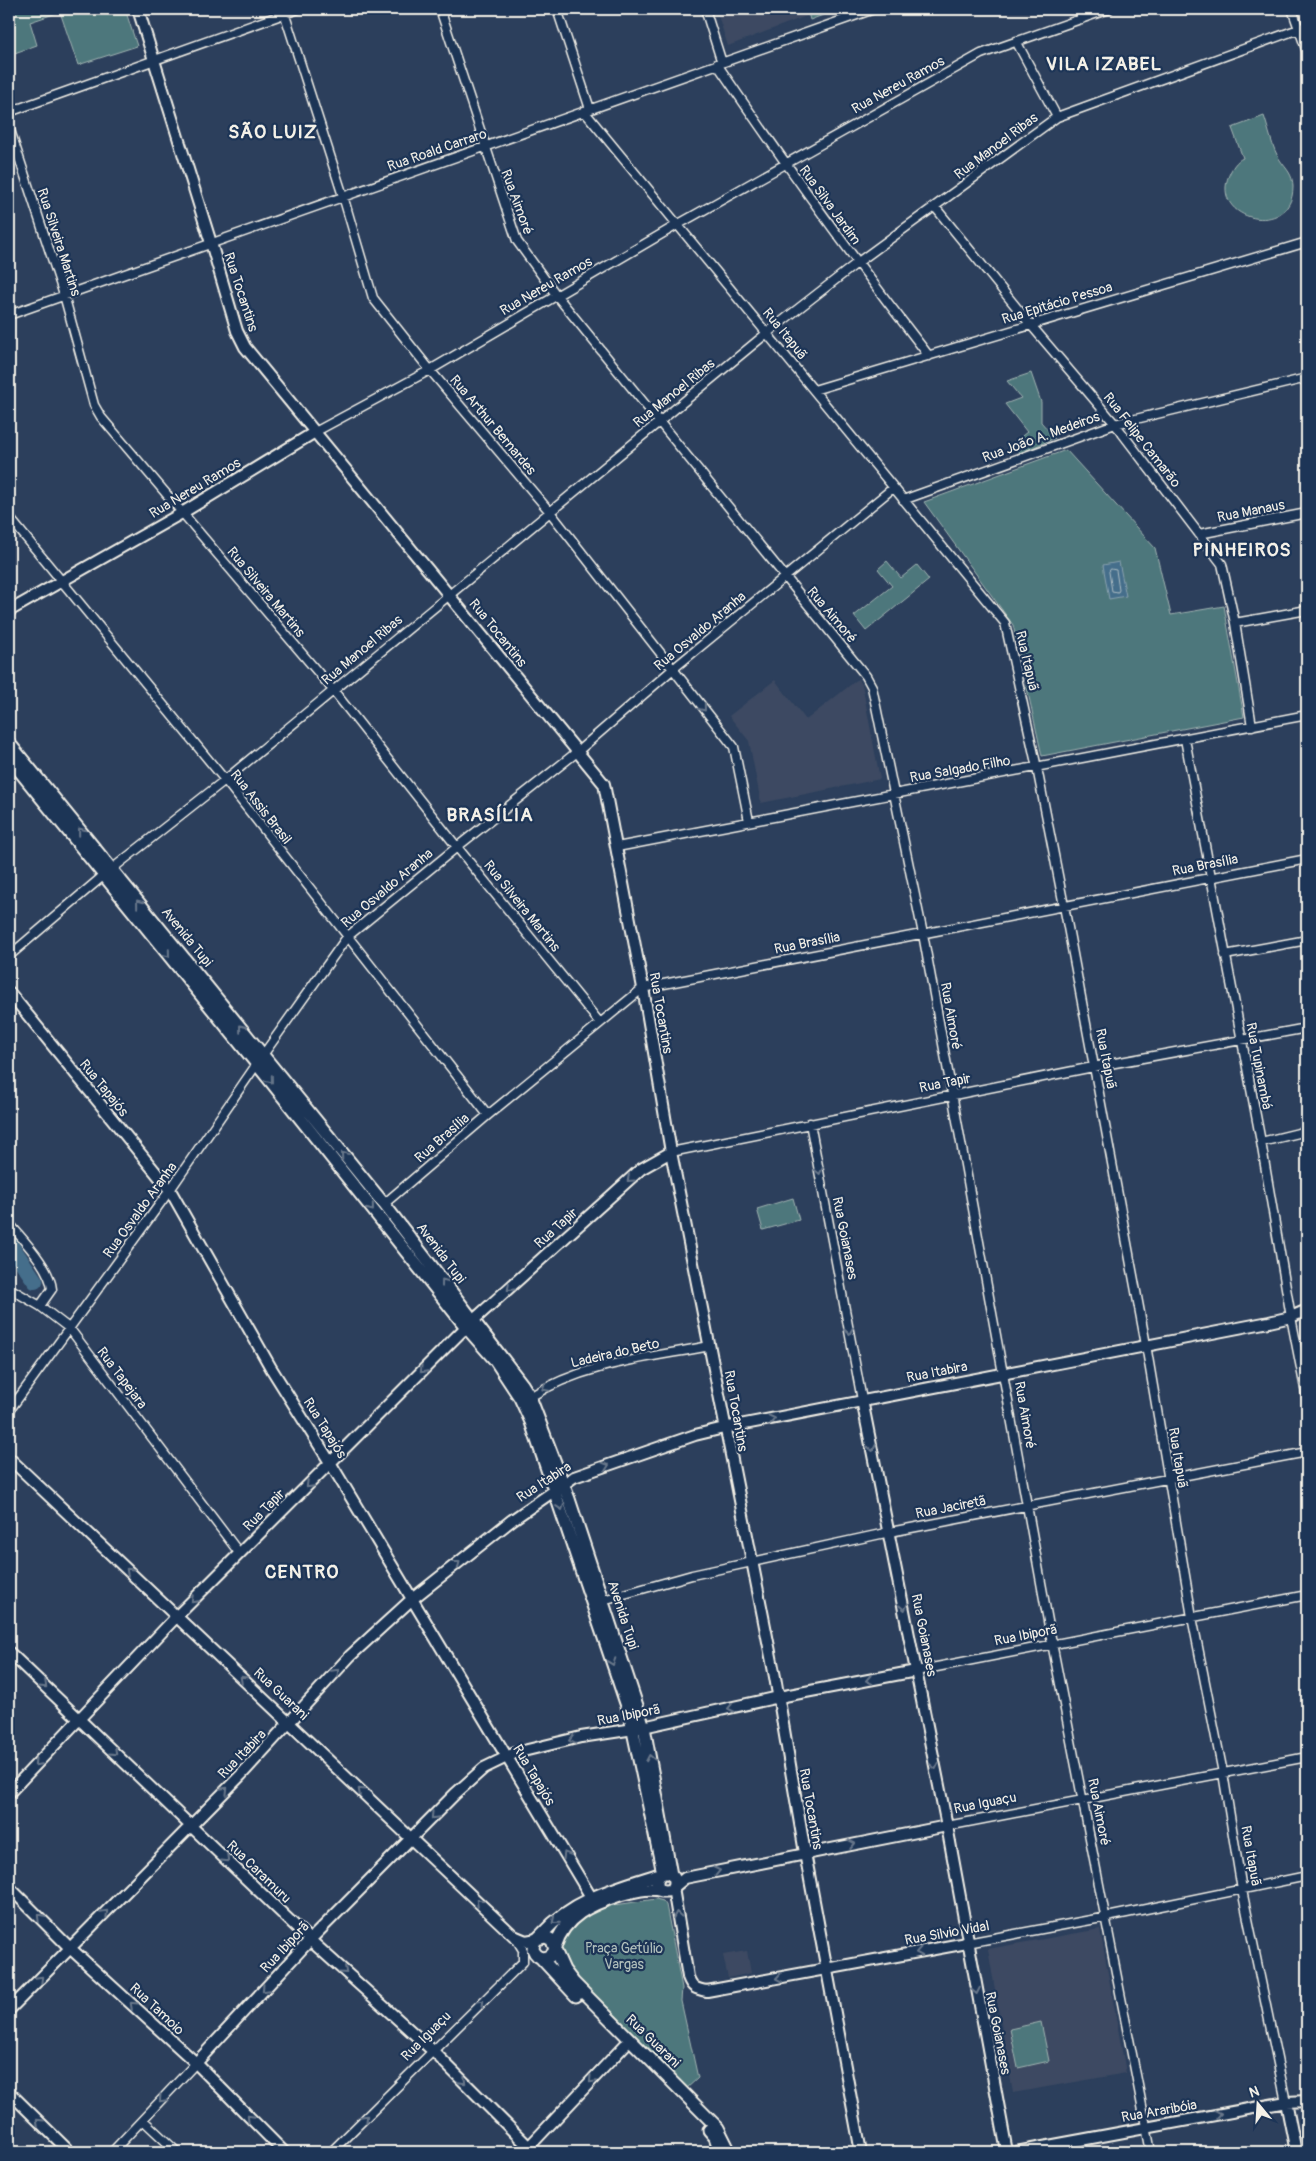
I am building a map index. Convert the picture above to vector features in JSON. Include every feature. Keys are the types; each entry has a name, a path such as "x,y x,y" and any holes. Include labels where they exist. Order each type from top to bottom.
{"main road":[{"name":"Avenida Tupi","path":"9,743 257,1066 470,1324 510,1365 530,1397 639,1728"},
{"name":"Avenida Tupi","path":"9,758 263,1055 384,1204 470,1324 520,1398 559,1486 603,1600 639,1728 667,1874"},
{"path":"667,1874 675,1882 668,1889 656,1884 658,1877 667,1874"},
{"path":"537,1939 544,1936 549,1938 555,1949 550,1957 540,1958 533,1949 537,1939 552,1923 570,1909 591,1897 667,1874"},
{"name":"Rua Iguaçu","path":"555,1949 563,1929 586,1908 602,1901 642,1890 654,1888 668,1889"},
{"name":"Rua Guarani","path":"555,1949 564,1970 574,1983 718,2128 730,2152"},
{"name":"Rua Guarani","path":"540,1958 703,2121 715,2137 720,2152"}],"street":[{"name":"Rua Tocantins","path":"138,9 237,331 245,346 604,784 643,988 671,1152 710,1346 724,1428 779,1698 805,1853 861,2152"},
{"path":"9,112 284,11 298,9"},
{"name":"Rua Aimoré","path":"440,9 516,241 557,296 866,676 872,687 923,934 1052,1643 1084,1799 1151,2152"},
{"name":"Rua Itapuã","path":"558,9 587,110 676,225 814,390 1004,623 1037,768 1064,906 1146,1345 1192,1617 1223,1773 1242,1890 1296,2152"},
{"name":"Rua Silva Jardim","path":"705,9 719,64 785,164 857,263 929,356"},
{"name":"Rua Roald Carraro","path":"9,315 874,9"},
{"path":"1078,9 1082,19"},
{"name":"Rua Nereu Ramos","path":"9,611 182,513 315,432 430,370 676,225 981,54 1110,9"},
{"path":"1292,9 1303,28 1307,52"},
{"name":"Rua Arthur Bernardes","path":"284,11 344,196 373,298 430,370 550,512 734,747 750,821"},
{"name":"Rua Manoel Ribas","path":"9,956 108,872 225,780 448,594 767,333 857,263 1057,116 1303,28"},
{"path":"1016,41 1057,116"},
{"name":"Rua Silveira Martins","path":"9,127 64,295 98,411 333,690 600,1023"},
{"name":"Rua Felipe Camarão","path":"935,207 1030,324 1115,424 1222,564 1235,623 1252,726"},
{"name":"Rua Epitácio Pessoa","path":"814,390 1307,242"},
{"name":"Rua João A. Medeiros","path":"903,500 1115,424 1307,378"},
{"name":"Rua Osvaldo Aranha","path":"9,1411 70,1330 347,938 457,846 577,752 784,577 893,488"},
{"name":"Rua Manaus","path":"1199,534 1307,513"},
{"name":"Rua Assis Brasil","path":"9,517 225,780 347,938 488,1115"},
{"path":"1235,623 1307,610"},
{"name":"Rua Salgado Filho","path":"617,847 1307,715"},
{"name":"Rua Tupinambá","path":"1185,739 1307,1399"},
{"name":"Rua Brasília","path":"384,1204 488,1115 643,988 1307,859"},
{"path":"1225,955 1307,940"},
{"name":"Rua Tapajós","path":"9,992 170,1190 271,1368 331,1464 591,1897"},
{"name":"Rua Tapir","path":"9,1793 177,1616 470,1324 641,1169 671,1152 810,1123 1307,1028"},
{"name":"Rua Goianases","path":"810,1123 862,1400 890,1532 947,1826 967,1943 1007,2152"},
{"path":"1261,1142 1307,1130"},
{"path":"9,1223 43,1266 52,1282 52,1289 40,1306"},
{"name":"Rua Tapejara","path":"9,1288 40,1306 70,1330 240,1554"},
{"name":"Rua Itabira","path":"9,2010 290,1723 350,1656 411,1600 559,1486 574,1477 695,1435 724,1428 1291,1317 1307,1310"},
{"name":"Ladeira do Beto","path":"530,1397 548,1386 589,1369 710,1346"},
{"name":"Rua Jaciretã","path":"603,1600 692,1575 890,1532 1307,1452"},
{"name":"Rua Guarani","path":"9,1458 514,1936"},
{"name":"Rua Ibiporã","path":"112,2152 310,1940 484,1768 507,1756 581,1737 639,1728 1052,1643 1307,1595"},
{"name":"Rua Caramuru","path":"9,1652 310,1940 433,2051 529,2151"},
{"name":"Rua Iguaçu","path":"668,1889 686,1878 805,1853 1307,1757"},
{"name":"Rua Silvio Vidal","path":"668,1889 691,1986 696,1990 707,1991 1107,1918 1307,1876"},
{"name":"Rua Tamoio","path":"9,1887 70,1948 196,2063 284,2152"},
{"path":"514,1936 526,1941 537,1939"},
{"path":"514,1936 523,1950 523,1962 533,1957 540,1958"},
{"name":"Rua Iguaçu","path":"331,2152 523,1962"},
{"path":"529,2151 625,2045"},
{"path":"9,2092 70,2152"},
{"name":"Rua Araribóia","path":"1016,2152 1146,2126 1286,2102 1307,2101"},
{"path":"143,2120 177,2152"}],"shaded area":[{"path":"716,9 806,9 809,15 728,46"},
{"path":"858,679 862,684 880,779 761,803 749,741 729,716 775,680 806,720"},
{"path":"1100,1929 1126,2073 1013,2093 988,1949"},
{"path":"747,1951 751,1973 728,1978 723,1955"}],"green space":[{"path":"9,9 125,9 137,46 78,65 60,12 30,22 37,45 9,55"},
{"path":"807,9 839,9 810,20"},
{"path":"1264,116 1275,150 1290,175 1293,187 1289,203 1280,214 1267,218 1254,218 1240,213 1231,204 1226,191 1231,170 1243,158 1232,128"},
{"path":"1031,373 1041,402 1041,422 1055,438 1020,453 1013,443 1027,432 1005,404 1021,398 1007,381"},
{"path":"1066,450 1155,548 1171,615 1224,606 1244,717 1042,756 1013,625 924,502"},
{"path":"887,561 901,578 917,565 929,580 866,631 854,616 892,586 878,569"},
{"path":"793,1198 799,1220 763,1230 757,1209"},
{"name":"Praça Getúlio Vargas","path":"656,1899 663,1901 666,1905 682,1988 681,2001 698,2078 686,2089 593,1999 560,1956 560,1945 572,1925 590,1913 608,1906"},
{"path":"1041,2022 1049,2061 1018,2068 1010,2029"}],"water":[{"path":"1119,562 1126,596 1109,599 1103,565"}],"waterway":[{"path":"9,1243 35,1281"}],"district":[{"name":"VILA IZABEL","path":"1104,64"},
{"name":"SÃO LUIZ","path":"273,132"},
{"name":"PINHEIROS","path":"1242,550"},
{"name":"BRASÍLIA","path":"490,815"},
{"name":"CENTRO","path":"302,1572"}]}
